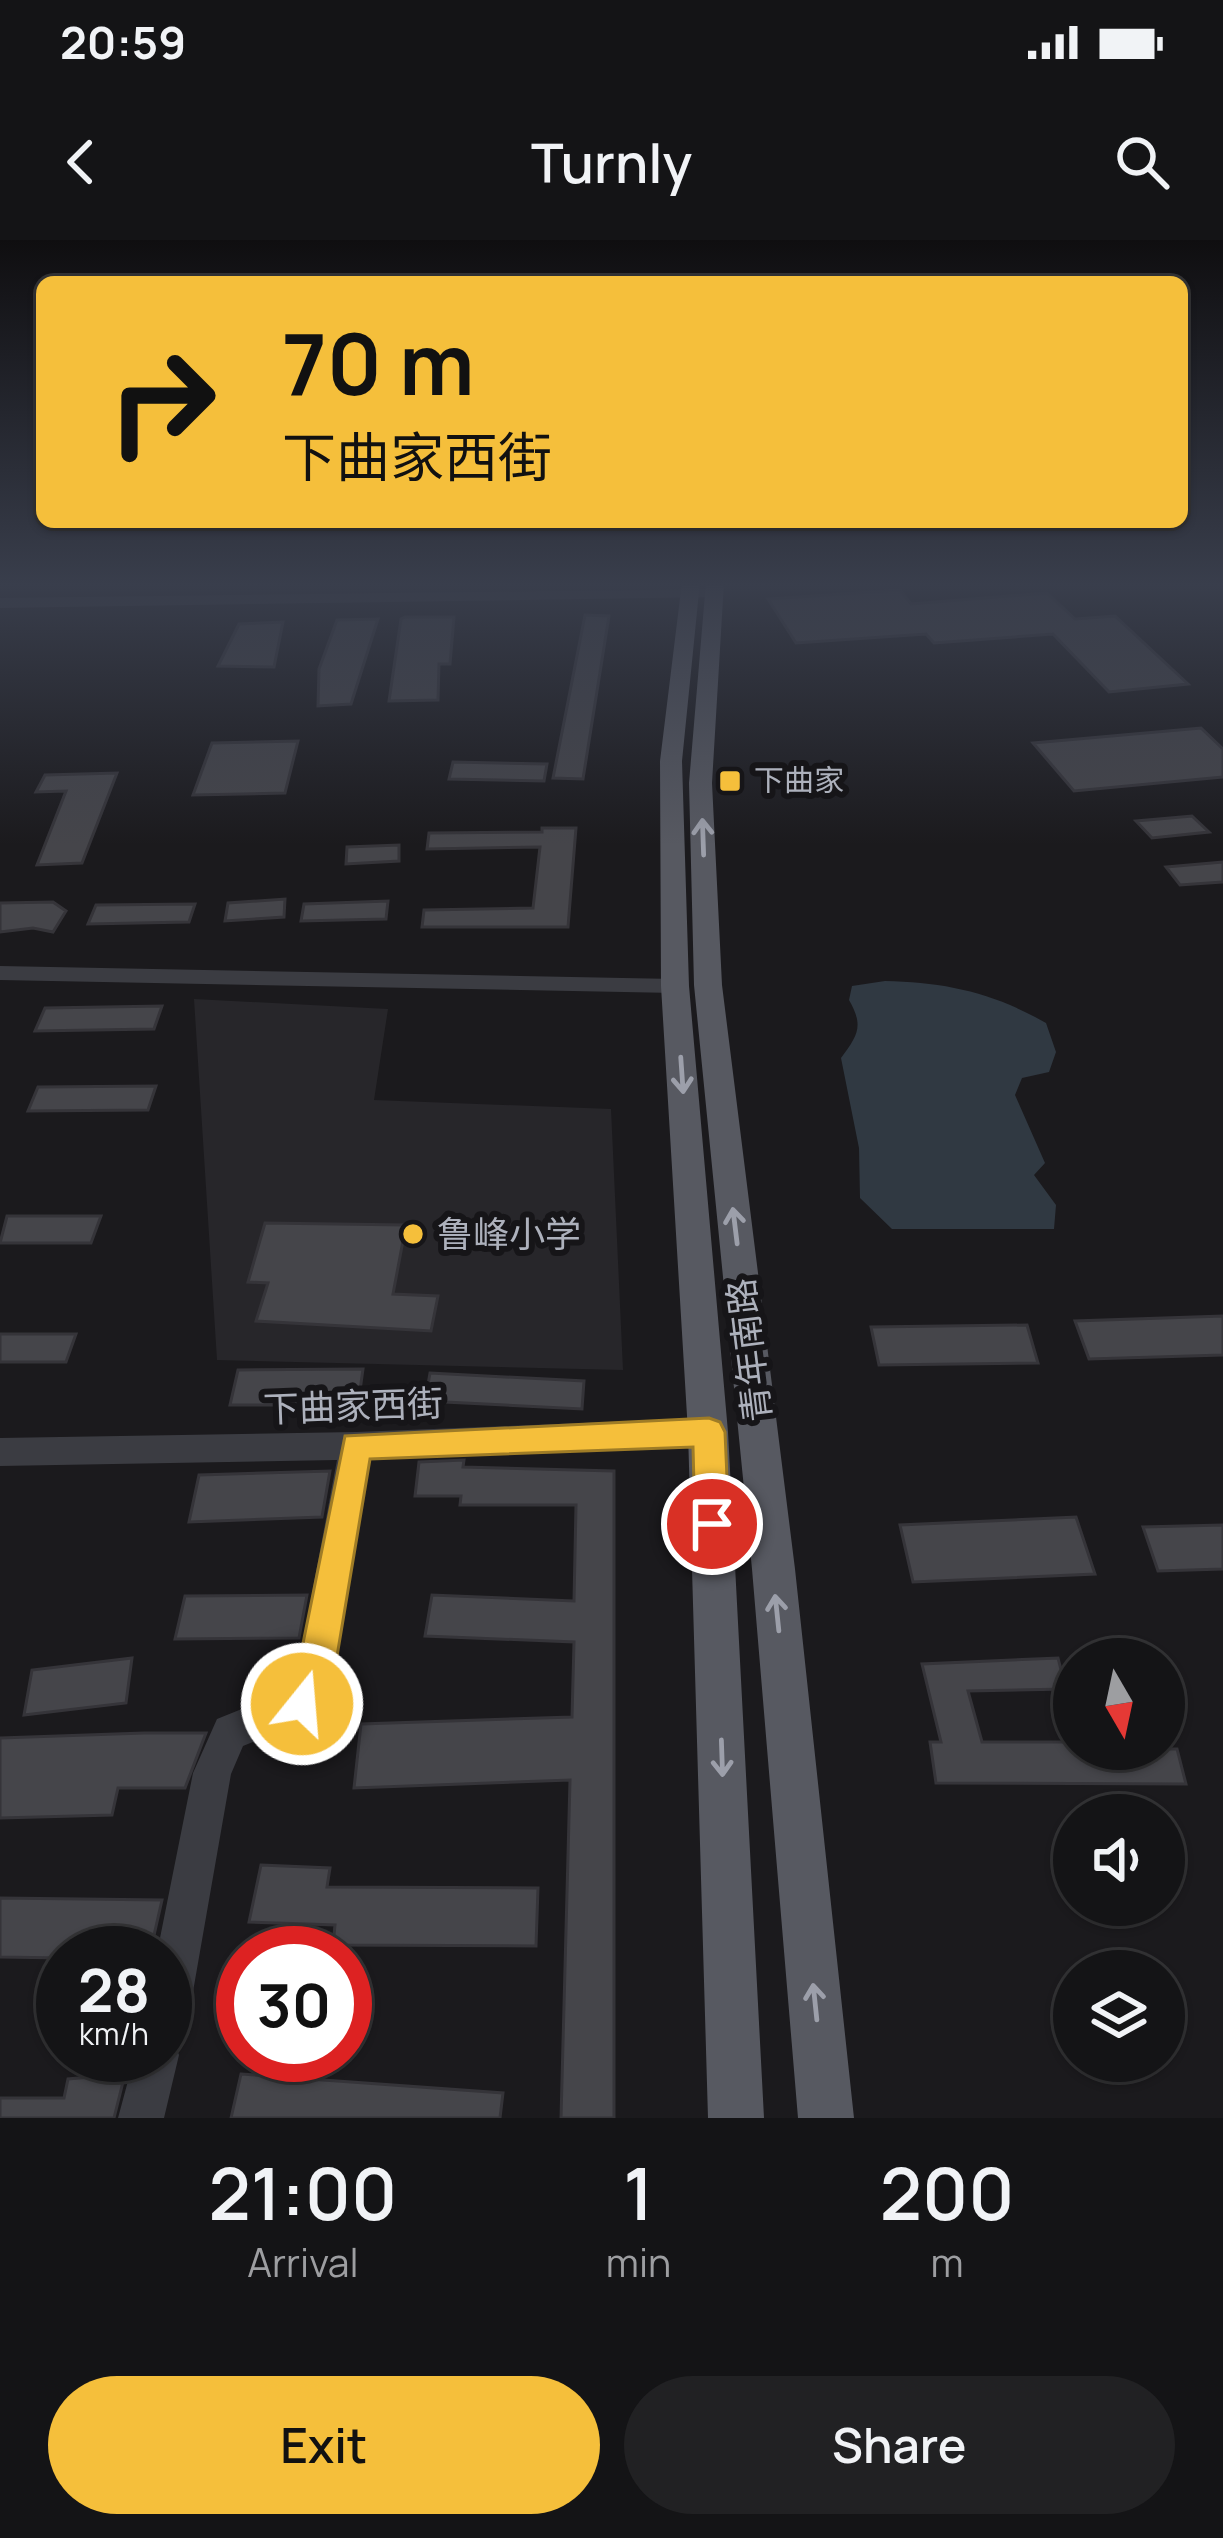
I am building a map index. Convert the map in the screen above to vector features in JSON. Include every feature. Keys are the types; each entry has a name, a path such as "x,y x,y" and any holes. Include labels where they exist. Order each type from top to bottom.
{"main road":[{"name":"青年南路","path":"687,670 671,761 675,986 709,1432 736,2118"},
{"name":"青年南路","path":"701,670 707,989 759,1432 826,2118"}],"street":[{"path":"0,973 675,986"},
{"name":"下曲家西街","path":"0,1452 356,1446 709,1432"},
{"path":"184,1926 212,1773 230,1732 302,1704 316,1668 356,1446"},
{"path":"141,2118 151,2082"}],"shaded area":[{"path":"885,981 968,991 1046,1023 1056,1052 1049,1072 1022,1078 1015,1095 1045,1163 1034,1175 1056,1205 1054,1229 892,1229 860,1198 859,1148 841,1058 857,1030 849,1000 852,986"},
{"name":"鲁峰小学","path":"194,999 388,1009 374,1100 611,1109 623,1370 217,1360"}],"building":[{"path":"319,670 362,670 351,704 318,706"},
{"path":"394,670 439,670 438,700 389,701"},
{"path":"574,670 600,670 583,779 553,778"},
{"path":"1087,670 1173,670 1188,684 1109,692"},
{"path":"1201,728 1223,749 1223,777 1074,791 1033,743"},
{"path":"298,741 285,793 193,795 212,743"},
{"path":"453,762 547,764 544,781 449,779"},
{"path":"117,773 82,863 37,865 66,791 36,792 45,775"},
{"path":"1192,816 1209,832 1152,838 1136,821"},
{"path":"542,828 576,828 568,927 422,927 424,910 533,908 540,847 427,849 429,833 542,832"},
{"path":"399,845 399,861 346,864 347,847"},
{"path":"1223,862 1223,882 1180,885 1166,867"},
{"path":"285,899 284,917 225,921 228,903"},
{"path":"388,901 386,919 301,921 304,904"},
{"path":"53,902 66,911 53,932 33,928 0,932 0,903"},
{"path":"195,904 189,922 88,924 96,905"},
{"path":"162,1006 154,1029 35,1031 45,1008"},
{"path":"156,1086 148,1110 28,1111 38,1087"},
{"path":"7,1216 101,1216 91,1243 0,1243"},
{"path":"265,1223 406,1225 393,1294 438,1296 431,1331 256,1321 268,1283 248,1282"},
{"path":"1223,1316 1223,1355 1089,1359 1075,1321"},
{"path":"1027,1325 1038,1363 879,1365 871,1327"},
{"path":"0,1334 76,1334 66,1362 0,1362"},
{"path":"363,1369 358,1405 230,1405 238,1370"},
{"path":"430,1373 584,1381 582,1409 425,1401"},
{"path":"464,1460 463,1467 614,1471 614,2118 561,2118 570,1780 354,1788 361,1724 572,1717 574,1642 425,1636 432,1595 574,1601 576,1505 460,1505 461,1496 415,1496 419,1462"},
{"path":"330,1471 322,1517 189,1522 199,1475"},
{"path":"1076,1517 1095,1574 913,1582 900,1525"},
{"path":"1223,1525 1223,1569 1158,1571 1143,1527"},
{"path":"307,1595 299,1638 175,1639 185,1596"},
{"path":"132,1658 126,1703 24,1715 32,1670"},
{"path":"1053,1658 1053,1689 968,1691 982,1742 1053,1742 1053,1770 1182,1770 1186,1784 936,1783 930,1742 941,1742 922,1664"},
{"path":"206,1733 185,1788 118,1788 112,1815 0,1818 0,1738"},
{"path":"261,1865 330,1868 327,1887 538,1888 536,1946 372,1945 372,1926 249,1922"},
{"path":"0,1898 162,1900 156,1926 36,1926 36,1958 0,1957"},
{"path":"67,2082 123,2082 114,2118 0,2118 0,2098 64,2098"},
{"path":"239,2082 351,2082 503,2093 500,2118 231,2118"}],"place":[{"name":"下曲家","path":"730,781"},
{"name":"鲁峰小学","path":"413,1234"}],"route":[{"path":"302,1704 316,1668 356,1446 709,1432 712,1524"}]}
